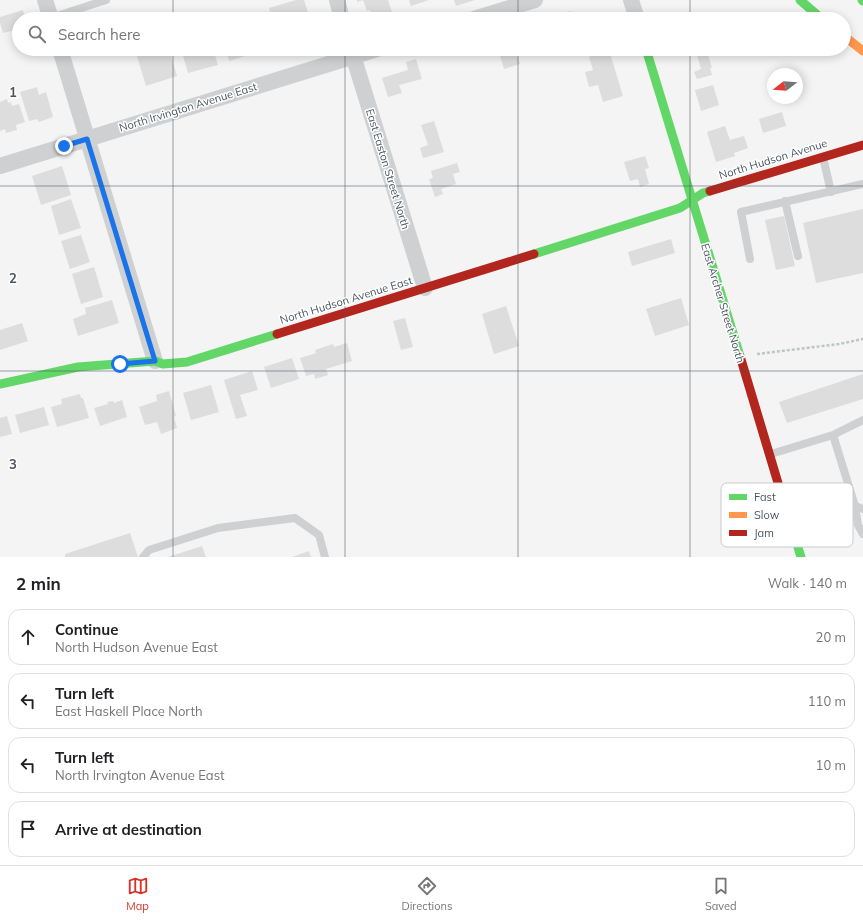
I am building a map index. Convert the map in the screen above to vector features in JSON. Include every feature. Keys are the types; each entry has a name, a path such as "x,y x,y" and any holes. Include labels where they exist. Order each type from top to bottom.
{"main road":[{"path":"800,0 814,12"},
{"path":"851,42 863,51"},
{"name":"East Archer Street North","path":"648,56 779,483"},
{"name":"North Hudson Avenue","path":"692,200 703,193 822,156 863,145"},
{"name":"North Hudson Avenue East","path":"0,384 78,367 155,361 162,364 187,362 680,208 692,200"},
{"name":"East Archer Street North","path":"798,547 801,557"}],"street":[{"path":"45,0 49,12"},
{"path":"337,0 340,12"},
{"path":"496,12 535,0"},
{"path":"631,0 635,12"},
{"path":"62,56 155,361"},
{"name":"North Irvington Avenue East","path":"0,166 343,56"},
{"name":"East Easton Street North","path":"353,56 425,288"}],"lane":[{"path":"69,12 106,0"},
{"path":"822,156 831,192"},
{"path":"750,259 741,212 863,184"},
{"path":"785,201 798,256"},
{"path":"770,454 833,435 863,420"},
{"path":"833,435 850,483"},
{"path":"853,490 859,507 858,525 863,534"},
{"path":"143,557 148,550 218,528 294,518 319,535 325,557"}],"path":[{"path":"740,356 839,344 863,339"}],"building":[{"path":"296,0 304,0 308,12 270,12 269,8"},
{"path":"363,0 388,0 392,12 370,12 370,10 367,11"},
{"path":"409,0 429,0 411,6"},
{"path":"454,0 475,0 456,6"},
{"path":"12,13 12,31 3,33 0,17"},
{"path":"137,56 171,56 177,76 146,86"},
{"path":"183,56 215,56 218,65 188,73"},
{"path":"228,56 245,56 229,61"},
{"path":"500,56 517,56 520,64 504,69"},
{"path":"611,56 623,96 603,102 598,85 589,87 585,72 593,70 589,57"},
{"path":"697,56 708,56 712,68 710,68 712,75 697,79 694,72 701,69"},
{"path":"416,59 422,79 399,85 402,93 388,97 382,78 408,70 406,62"},
{"path":"713,85 719,105 701,111 695,90"},
{"path":"37,87 39,95 46,92 53,117 39,122 37,119 29,121 20,92"},
{"path":"7,99 8,103 11,102 12,106 19,104 25,122 16,125 17,130 6,133 5,129 0,131 0,102"},
{"path":"782,112 786,126 763,133 759,119"},
{"path":"434,121 444,152 423,158 420,148 428,145 421,125"},
{"path":"725,126 730,140 744,136 748,148 734,153 735,156 716,162 707,132"},
{"path":"645,156 649,168 645,169 649,184 640,187 638,179 630,181 624,162"},
{"path":"457,163 460,172 453,174 456,184 441,189 443,194 435,197 429,179 433,178 431,171"},
{"path":"62,166 71,195 41,205 32,176"},
{"path":"71,199 81,228 59,235 51,206"},
{"path":"863,209 863,273 816,283 803,223"},
{"path":"784,216 795,266 776,270 765,220"},
{"path":"81,235 90,262 70,269 61,241"},
{"path":"671,239 675,253 632,266 628,252"},
{"path":"94,267 103,297 81,304 72,274"},
{"path":"681,298 689,325 655,336 646,309"},
{"path":"112,300 119,323 78,336 73,319 86,314 85,308"},
{"path":"506,306 519,346 494,354 482,314"},
{"path":"405,318 413,347 401,350 393,321"},
{"path":"22,323 28,341 0,350 0,330"},
{"path":"347,343 352,361 326,369 328,375 315,379 314,374 306,376 300,358 316,353 315,350 333,344 334,347"},
{"path":"292,358 299,379 271,388 264,367"},
{"path":"252,371 258,390 240,395 247,416 236,419 224,380"},
{"path":"863,374 863,399 787,423 779,402"},
{"path":"211,385 219,412 191,420 183,393"},
{"path":"169,391 176,416 174,417 177,428 161,434 157,422 145,425 139,407 157,401 156,395"},
{"path":"80,394 81,398 83,398 89,418 57,427 51,407 62,404 61,399"},
{"path":"122,400 127,417 100,426 94,408 108,404 107,402 113,401 114,403"},
{"path":"44,407 49,425 20,433 15,415"},
{"path":"7,416 12,434 0,437 0,418"},
{"path":"130,533 138,557 65,557 65,554"},
{"path":"202,546 206,557 168,557"},
{"path":"309,551 311,557 292,557"}],"traffic: fast":[{"path":"800,0 814,12"},
{"path":"648,56 740,356"},
{"path":"534,254 680,208 703,193 710,191"},
{"path":"0,384 78,367 155,361 163,364 187,362 277,334"},
{"path":"798,547 801,557"}],"traffic: slow":[{"path":"851,42 863,51"}],"traffic: jam":[{"path":"710,191 863,145"},
{"path":"277,334 534,254"},
{"path":"740,356 778,483"}],"route":[{"path":"64,146 87,139 155,361 120,364"}]}
